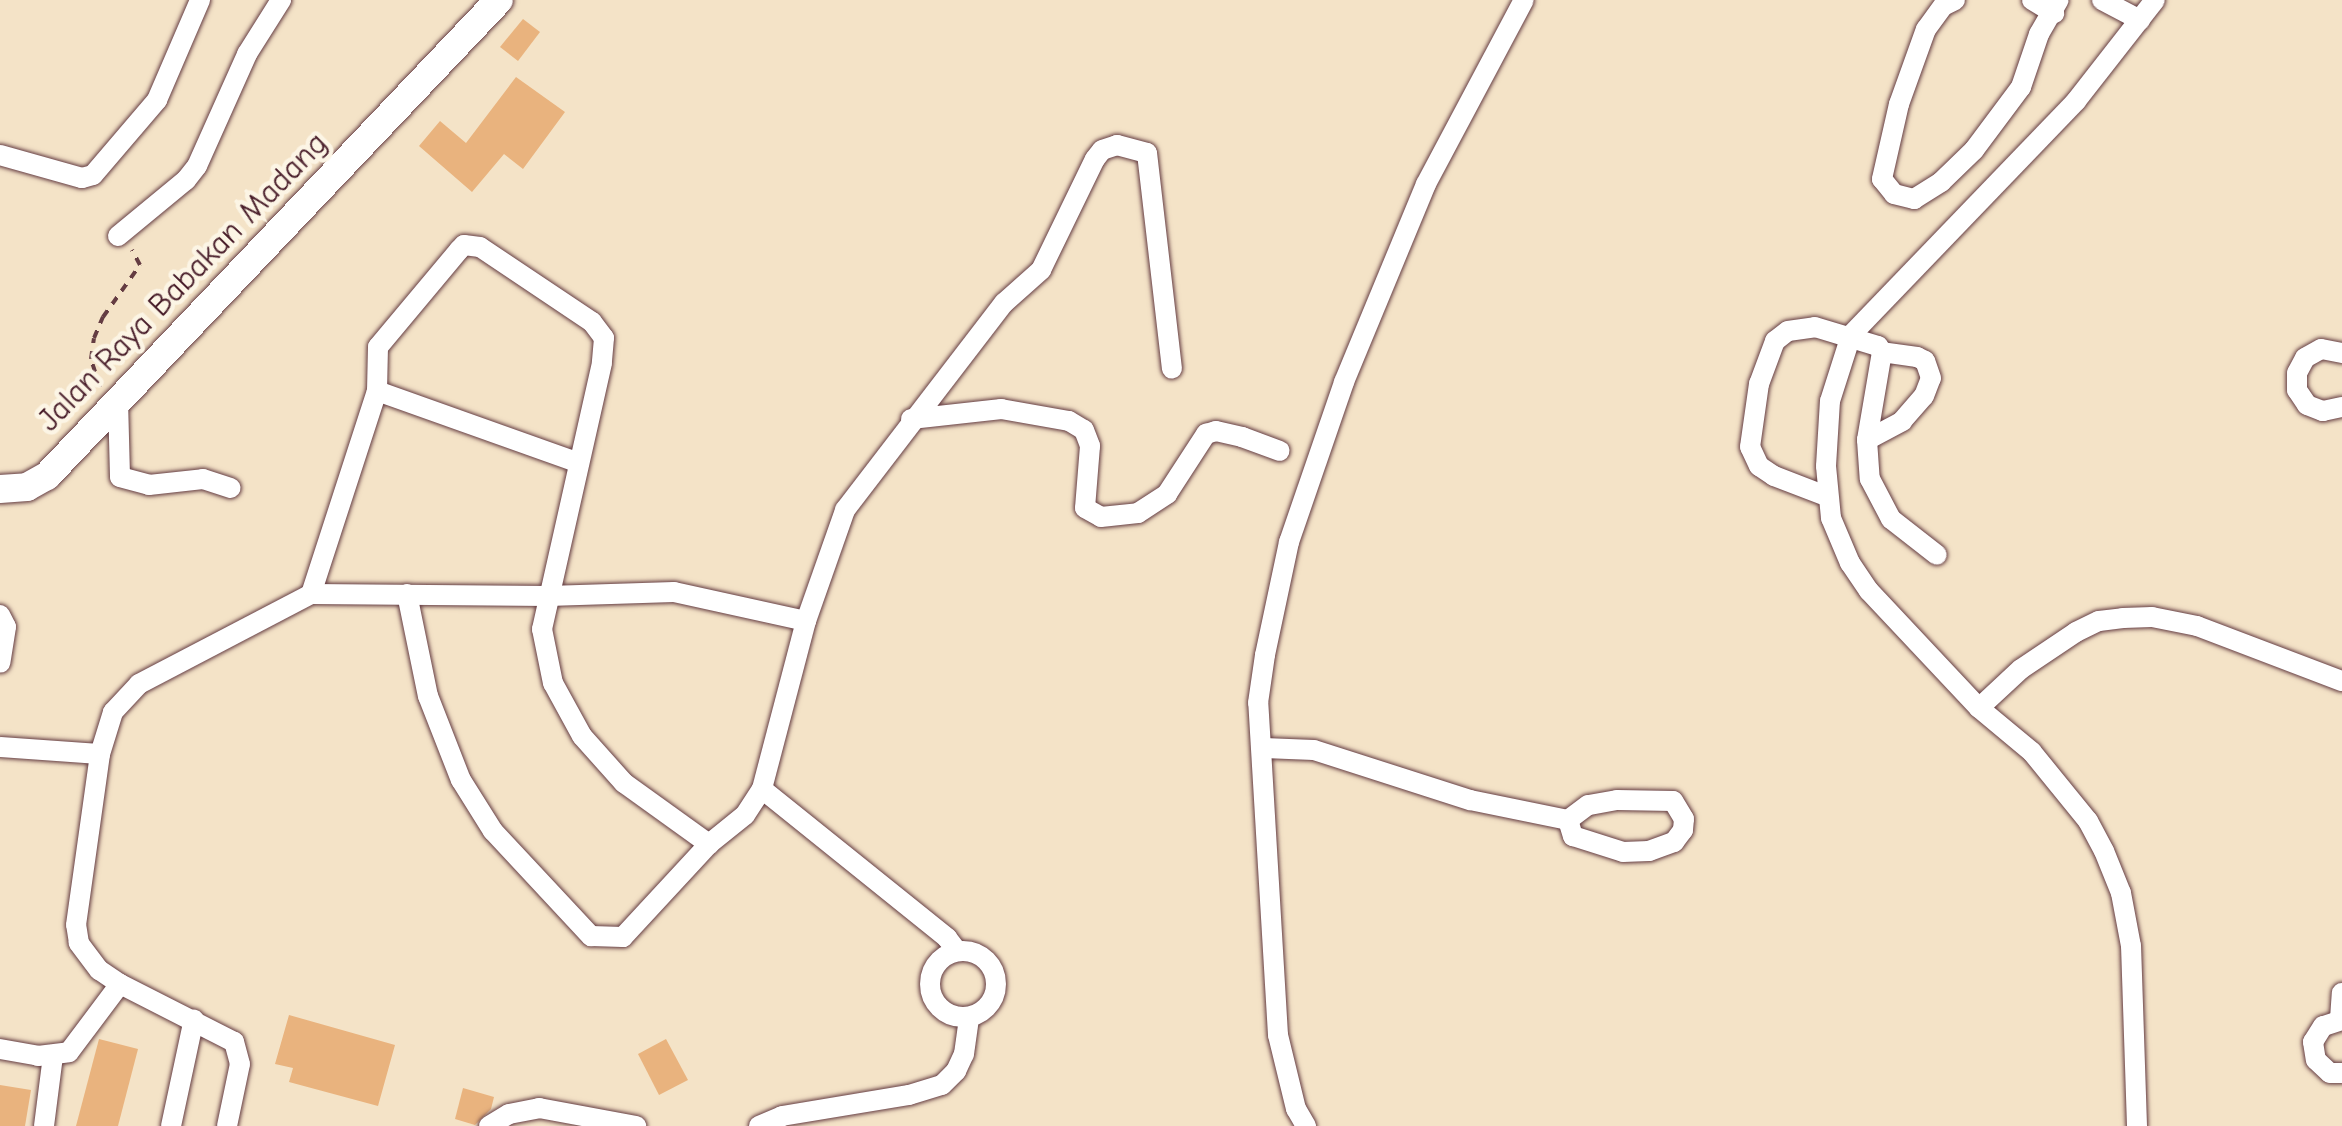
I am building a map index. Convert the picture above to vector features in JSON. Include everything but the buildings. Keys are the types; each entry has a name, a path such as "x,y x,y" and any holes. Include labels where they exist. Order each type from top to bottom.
{"main road":[{"name":"Jalan Raya Babakan Madang","path":"0,489 27,487 47,476 499,0"}],"street":[{"path":"0,155 82,178 93,175 157,100 200,0"},
{"path":"118,236 186,180 197,166 247,54 281,0"},
{"path":"1306,1126 1296,1108 1278,1035 1264,748 1258,703 1264,655 1289,542 1412,216 1524,0"},
{"path":"1955,0 1943,6 1926,29 1900,104 1882,179 1894,194 1914,199 1941,182 1974,150 2021,87 2039,34 2056,6 2032,0"},
{"path":"2102,0 2140,20"},
{"path":"2138,1126 2137,1018 2121,892 2088,821 2007,728 1979,708 1869,591 1850,563 1826,496 1830,401 1851,335 2076,101 2155,0"},
{"path":"407,594 428,696 460,780 494,831 584,932 601,940 623,937 709,844 745,814 762,789 806,621 845,510 910,419 1004,302 1041,270 1095,159 1117,145 1148,153 1172,369"},
{"path":"311,594 377,391 376,354 382,341 458,250 471,244 480,247 600,329 605,348 542,629 545,656 565,710 624,783 709,844"},
{"path":"1826,496 1785,482 1760,466 1750,447 1759,384 1776,341 1788,330 1815,327 1851,335 1878,346 1882,352 1866,440 1870,479 1892,518 1937,555"},
{"path":"2342,353 2321,350 2306,358 2296,372 2297,390 2307,404 2323,411 2342,407"},
{"path":"1866,440 1902,422 1924,396 1930,378 1926,361 1917,356 1882,352"},
{"path":"377,391 579,463"},
{"path":"118,400 120,476 149,484 203,479 231,488"},
{"path":"910,419 1001,409 1068,421 1084,430 1090,446 1085,508 1100,517 1138,512 1168,494 1206,434 1216,431 1242,436 1280,451"},
{"path":"227,1126 239,1053 226,1035 120,984 86,956 76,925 100,754 113,712 139,684 311,594 688,593 806,621"},
{"path":"0,616 6,627 0,663"},
{"path":"1979,708 2021,668 2076,632 2099,621 2123,618 2152,617 2197,626 2342,680"},
{"path":"0,747 100,754"},
{"path":"1264,748 1314,750 1470,800 1568,820 1588,805 1617,800 1673,801 1684,819 1684,830 1674,842 1649,851 1623,852 1573,836 1568,820"},
{"path":"762,789 947,938 957,951 984,958 997,983 986,1009 969,1018 942,1010 929,986 940,960 957,951"},
{"path":"0,1049 52,1056 69,1052 84,1038 120,984"},
{"path":"2342,992 2341,1019 2323,1026 2313,1042 2316,1060 2330,1072 2342,1073"},
{"path":"759,1126 782,1116 909,1095 942,1084 956,1071 964,1054 969,1018"},
{"path":"171,1126 194,1019"},
{"path":"44,1126 52,1056"},
{"path":"489,1126 509,1114 539,1108 636,1126"}],"path":[{"path":"118,236 140,265 103,317 91,359 98,386 118,400"}]}
